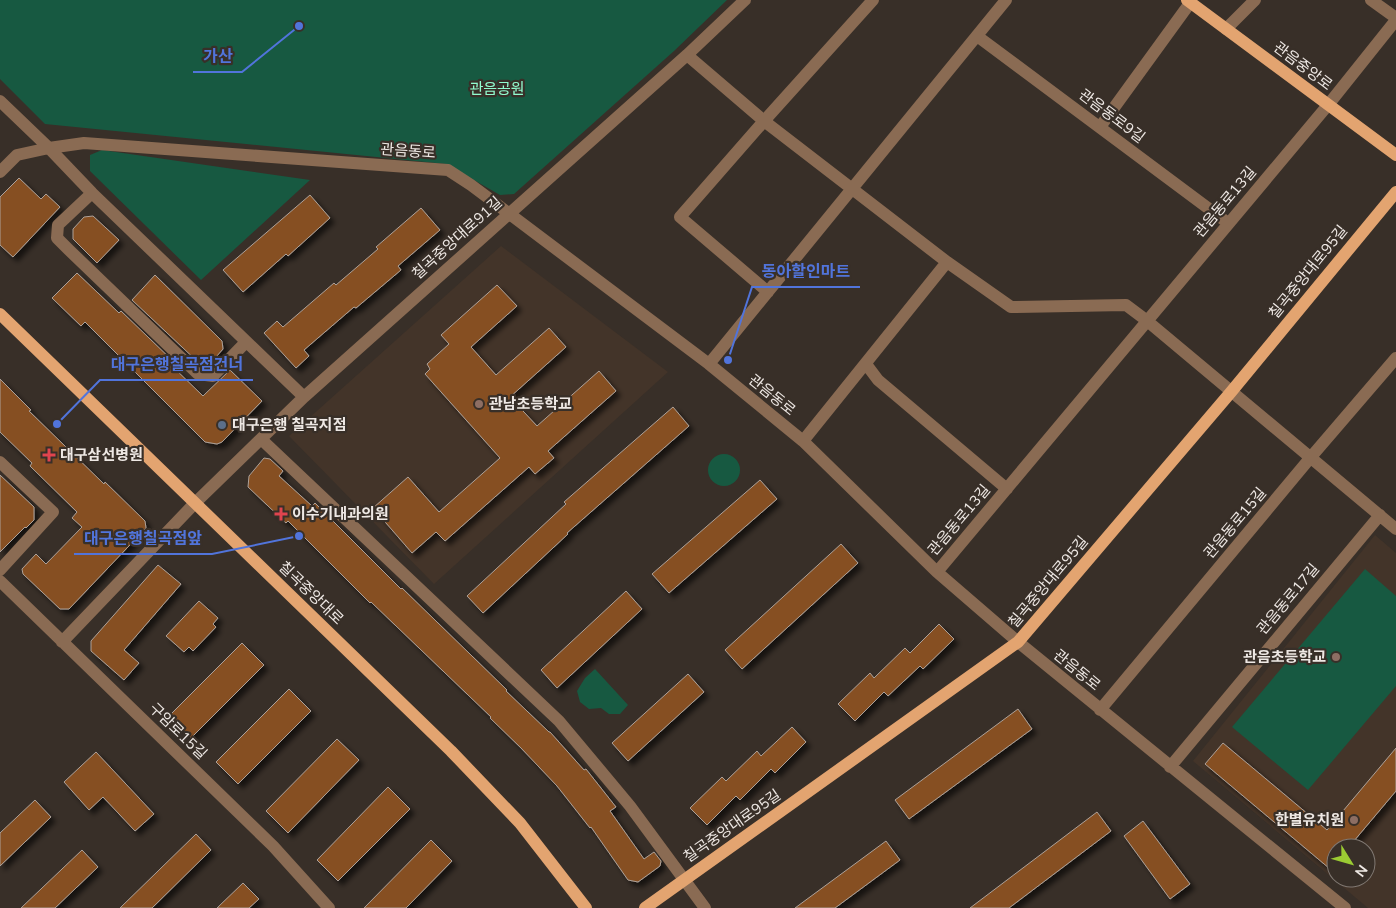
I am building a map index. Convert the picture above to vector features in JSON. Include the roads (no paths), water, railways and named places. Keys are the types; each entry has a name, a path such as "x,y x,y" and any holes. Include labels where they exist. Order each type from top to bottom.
{"main road":[{"name":"관음중앙로","path":"1188,1 1396,155"},
{"name":"칠곡중앙대로95길","path":"645,908 1018,642 1231,392 1396,192"},
{"name":"칠곡중앙대로","path":"0,314 451,751 520,823 586,908"}],"street":[{"name":"칠곡중앙대로91길","path":"62,642 195,503 304,398 745,0"},
{"path":"768,292 680,217 873,0"},
{"path":"709,364 1006,0"},
{"path":"1226,29 1255,0"},
{"path":"1371,0 1396,19"},
{"name":"관음중앙로","path":"1100,127 1188,1"},
{"name":"관음동로13길","path":"936,572 1328,105 1396,19"},
{"name":"관음동로9길","path":"977,36 1228,223"},
{"path":"687,54 764,121 947,262 1011,306 1126,305 1396,529"},
{"path":"0,101 92,193 304,398"},
{"name":"관음동로","path":"0,172 16,155 84,143 448,170 509,213 709,364 803,441 936,572 1100,710 1345,908"},
{"path":"92,193 58,225 57,238 76,257 198,374 212,376 246,342"},
{"path":"803,441 947,262"},
{"name":"관음동로15길","path":"1100,710 1396,358"},
{"name":"관음동로13길","path":"866,364 878,380 1007,489"},
{"path":"261,439 559,720 630,806 705,908"},
{"path":"0,462 53,512 0,570"},
{"name":"관음동로17길","path":"1170,767 1380,515"},
{"name":"구암로15길","path":"0,581 273,846 329,908"}],"place":[{"name":"가산","path":"299,26"},
{"name":"동아할인마트","path":"728,360"},
{"name":"관남초등학교","path":"479,404"},
{"name":"대구은행칠곡점건너","path":"57,424"},
{"name":"대구은행 칠곡지점","path":"222,425"},
{"name":"대구삼선병원","path":"49,455"},
{"name":"이수기내과의원","path":"281,514"},
{"name":"대구은행칠곡점앞","path":"299,536"},
{"name":"관음초등학교","path":"1336,657"},
{"name":"한별유치원","path":"1354,820"}],"park label":[{"name":"관음공원","path":"497,89"}]}
